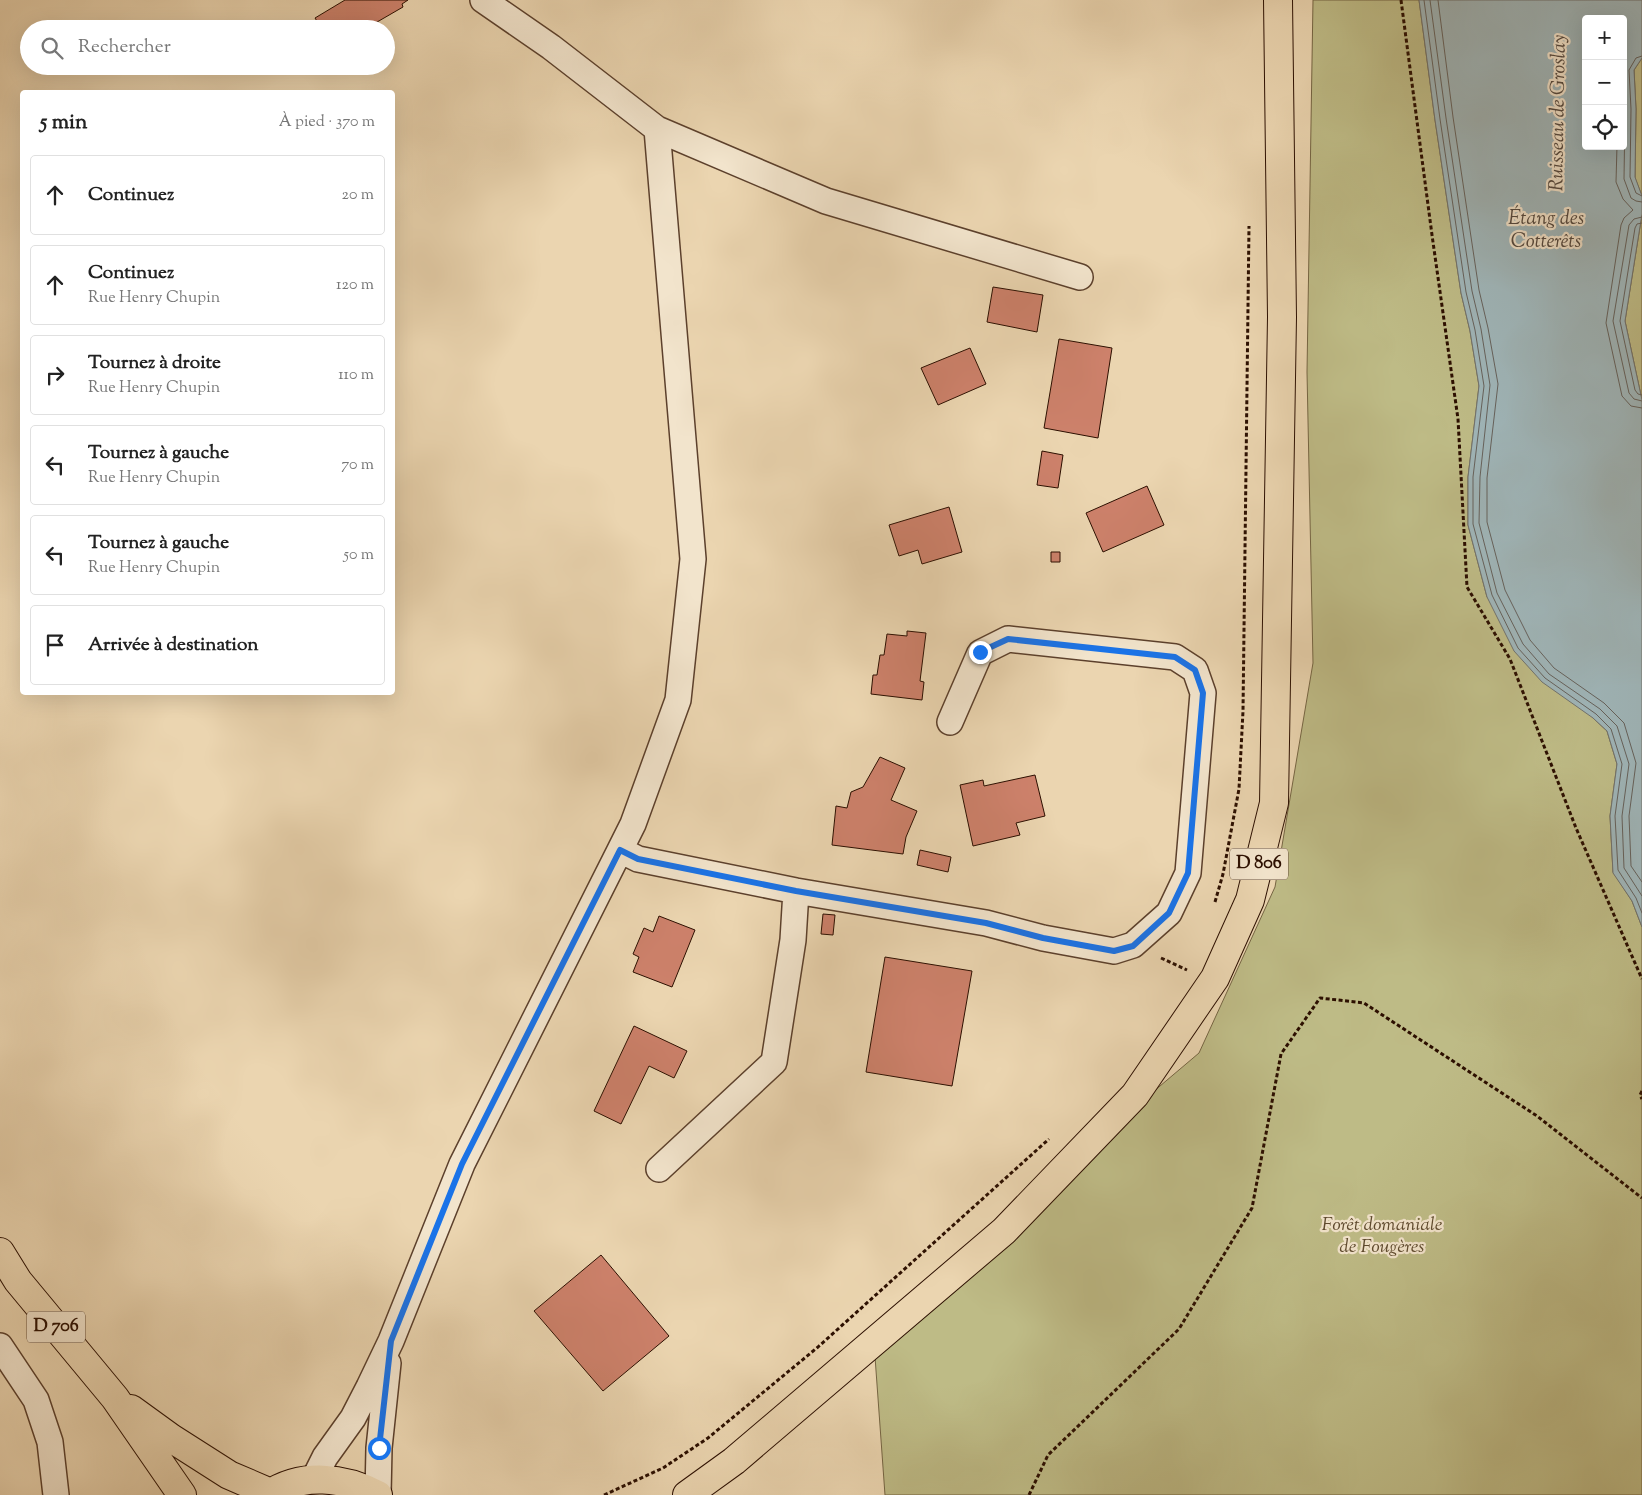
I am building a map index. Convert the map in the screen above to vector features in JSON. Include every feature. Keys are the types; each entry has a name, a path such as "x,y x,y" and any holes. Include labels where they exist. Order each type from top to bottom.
{"main road":[{"name":"D 806","path":"687,1495 734,1461 1004,1231 1135,1095 1215,978 1250,900 1274,803 1282,317 1278,0"},
{"name":"D 706","path":"0,1252 18,1281 115,1398 182,1495"},
{"name":"D 706","path":"115,1398 171,1438 229,1475 270,1494"},
{"path":"270,1494 292,1484 314,1480 336,1480 358,1485 378,1495"}],"street":[{"path":"483,0 550,47 657,129 826,201 1080,277"},
{"path":"314,1480 325,1457 353,1418 391,1341 462,1164 633,824 678,700 693,559 657,129"},
{"path":"620,850 638,859 796,891 986,923 1043,938 1114,951 1133,946 1169,913 1188,873 1203,693 1195,670 1175,657 1008,639 980,652 950,722"},
{"path":"659,1169 774,1062 793,940 796,891"},
{"path":"378,1495 379,1448 391,1341"},
{"path":"0,1346 36,1400 50,1442 56,1495"}],"path":[{"path":"1401,0 1458,419 1467,587 1510,659 1576,828 1642,979"},
{"path":"1212,910 1223,874 1239,789 1243,711 1249,219"},
{"path":"1182,978 1191,962"},
{"path":"1029,1495 1048,1455 1179,1329 1252,1208 1281,1054 1320,998 1364,1003 1538,1116 1642,1198"},
{"path":"1642,1091 1640,1095 1642,1099"},
{"path":"604,1495 663,1468 708,1438 818,1347 1055,1133"}],"green space":[{"name":"Forêt domaniale de Fougères","path":"1313,0 1419,0 1461,293 1470,331 1479,386 1468,477 1468,525 1487,597 1593,718 1607,731 1617,764 1610,816 1613,872 1632,901 1642,927 1642,1495 885,1495 873,1329 1199,1053 1275,887 1313,663 1307,372"},
{"path":"1642,58 1642,196 1635,178 1636,109 1634,70"},
{"path":"1642,214 1642,400 1625,321"}],"water":[{"name":"Étang des Cotterêts","path":"1419,0 1642,0 1642,58 1634,70 1636,109 1635,177 1642,196 1642,214 1625,321 1642,400 1642,927 1632,901 1613,873 1610,816 1617,764 1607,731 1593,718 1542,682 1514,651 1487,597 1468,525 1468,477 1479,386 1470,331 1461,293"}],"building":[{"path":"345,0 408,0 402,4 403,7 381,20 316,20 315,18"},
{"path":"993,287 1043,295 1037,332 987,322"},
{"path":"1059,339 1112,348 1098,438 1044,428"},
{"path":"970,348 986,384 938,405 921,368"},
{"path":"1042,451 1063,455 1058,488 1037,485"},
{"path":"1147,486 1164,525 1103,552 1086,513"},
{"path":"949,507 962,552 922,564 918,550 899,556 889,525"},
{"path":"1051,552 1060,552 1060,562 1051,562"},
{"path":"907,631 926,633 920,681 924,682 922,700 871,694 873,675 877,675 880,655 884,655 887,634 907,636"},
{"path":"880,757 905,768 891,800 917,811 906,837 903,854 832,845 836,806 847,808 851,792 863,787"},
{"path":"1035,775 1045,816 1016,823 1020,835 973,846 960,785 983,780 984,786"},
{"path":"920,850 951,857 948,872 917,865"},
{"path":"823,914 835,915 833,935 821,934"},
{"path":"659,916 695,930 672,987 633,972 639,957 633,954 644,928 653,932"},
{"path":"885,957 972,971 952,1086 866,1072"},
{"path":"634,1026 687,1051 674,1078 649,1066 621,1124 594,1111"},
{"path":"601,1255 669,1336 603,1391 534,1311"}],"route":[{"path":"379,1448 391,1341 462,1164 620,850 638,859 796,891 986,923 1043,938 1114,951 1133,946 1169,913 1188,873 1203,693 1195,670 1175,657 1008,639 980,652"}],"water label":[{"name":"Ruisseau de Groslay","path":"1559,113"}]}
